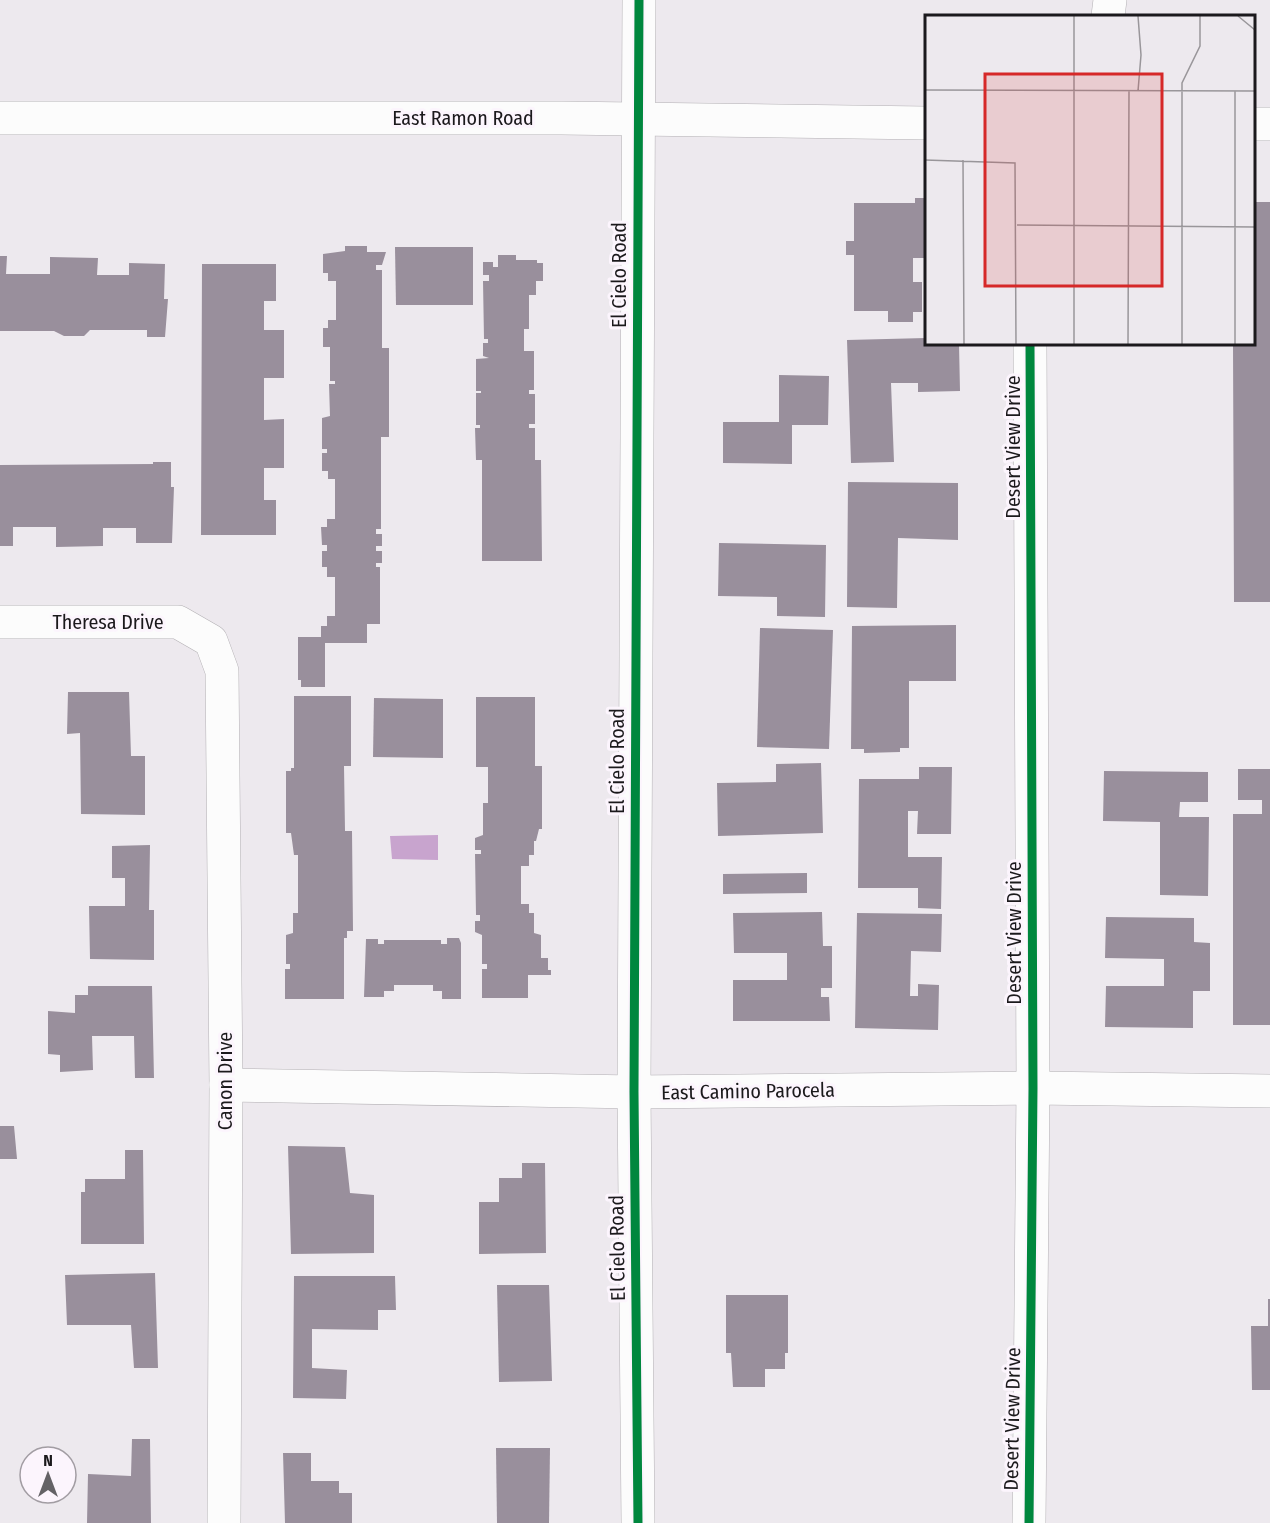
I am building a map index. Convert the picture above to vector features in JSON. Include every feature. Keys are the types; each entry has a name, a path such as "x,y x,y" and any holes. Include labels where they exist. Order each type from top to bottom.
{"street":[{"name":"El Cielo Road","path":"638,1523 634,1092 639,0"},
{"path":"1108,15 1110,0"},
{"name":"East Ramon Road","path":"0,118 638,119 925,123"},
{"name":"Desert View Drive","path":"1029,1523 1033,1088 1030,345"},
{"name":"Theresa Drive","path":"0,621 178,621 211,641"},
{"name":"Canon Drive","path":"211,641 222,671 226,1085 224,1523"},
{"name":"East Camino Parocela","path":"226,1085 634,1092 1033,1088 1270,1091"}],"shaded area":[{"path":"438,835 438,860 392,859 390,836"}],"building":[{"path":"915,198 925,198 925,258 913,258 913,282 922,282 922,312 913,312 913,322 888,322 888,311 854,311 854,255 846,255 846,241 854,241 854,203 915,203"},
{"path":"1255,202 1270,202 1270,602 1234,602 1233,345 1255,345"},
{"path":"345,246 367,246 367,252 386,252 382,265 376,265 376,270 382,270 382,348 389,348 389,437 381,437 381,529 376,529 376,534 382,534 382,546 376,546 376,551 382,551 382,563 376,563 376,567 380,567 380,624 367,624 367,643 325,643 325,687 301,687 301,680 298,680 298,637 321,637 321,626 327,626 327,616 335,616 335,577 327,577 327,567 322,567 322,551 327,551 327,545 322,545 321,527 327,527 327,519 335,519 335,479 328,479 328,471 322,471 322,453 327,453 327,449 322,449 322,418 330,416 329,384 335,384 335,381 330,381 330,347 323,347 323,328 328,328 328,320 336,320 336,281 328,281 328,273 323,273 323,254 345,251"},
{"path":"395,247 473,247 473,305 396,305"},
{"path":"498,255 516,255 516,260 537,260 537,263 543,263 543,281 536,281 536,295 529,295 529,329 524,329 524,351 534,351 534,390 529,390 529,394 535,394 535,424 529,424 529,428 535,428 535,460 541,460 542,561 482,561 482,460 476,460 475,428 480,428 480,425 476,425 476,393 481,393 481,391 476,391 476,359 489,358 483,356 483,343 488,343 488,339 484,339 483,281 489,281 489,275 483,275 483,262 493,262 493,267 498,267"},
{"path":"0,256 7,256 6,274 50,274 50,257 98,258 97,275 129,275 129,263 165,264 164,299 168,299 165,337 147,337 147,330 90,330 84,336 64,336 54,331 0,331"},
{"path":"202,264 276,264 276,301 264,301 264,330 284,330 284,378 264,378 264,420 284,419 284,468 264,468 264,500 276,500 276,535 201,535"},
{"path":"925,338 925,345 959,345 960,391 918,392 918,383 891,383 894,462 851,463 847,340"},
{"path":"779,375 829,376 828,425 792,425 792,464 723,463 723,422 779,422"},
{"path":"153,462 171,462 171,487 174,487 172,543 136,543 136,528 103,528 103,546 56,547 56,527 13,527 13,546 0,546 0,465 153,464"},
{"path":"848,482 958,483 958,540 898,538 897,608 847,607"},
{"path":"719,543 826,545 825,617 777,616 777,597 718,596"},
{"path":"956,625 956,681 909,681 909,748 900,748 900,752 864,753 864,749 851,749 852,626"},
{"path":"760,628 833,630 829,749 757,747"},
{"path":"68,692 129,692 131,756 145,756 145,815 81,814 80,733 67,734"},
{"path":"294,696 351,696 351,766 344,766 345,831 352,831 353,931 347,931 347,938 344,938 344,999 285,999 285,969 290,969 290,964 286,964 286,935 293,933 293,913 298,913 298,855 294,855 291,833 286,833 286,771 294,768"},
{"path":"476,697 535,697 535,766 542,766 542,829 539,829 536,841 534,841 534,855 529,855 529,866 521,866 521,904 529,904 529,913 534,913 534,933 541,935 541,958 548,958 548,970 551,970 551,975 528,975 528,998 482,998 482,969 487,969 487,964 482,964 482,935 475,932 475,921 480,921 480,915 476,915 475,854 481,854 481,850 475,850 475,838 483,835 483,803 488,803 488,767 476,767"},
{"path":"374,698 443,699 443,758 373,757"},
{"path":"821,763 823,833 718,836 717,783 776,782 776,764"},
{"path":"919,767 952,767 951,834 917,834 918,811 908,811 908,857 942,857 941,909 918,908 918,888 858,888 859,779 919,779"},
{"path":"1238,769 1270,769 1270,1025 1233,1025 1233,814 1262,814 1262,800 1238,800"},
{"path":"1104,771 1208,772 1208,802 1180,802 1179,817 1209,817 1208,896 1160,895 1160,822 1103,821"},
{"path":"150,845 149,910 154,910 154,960 90,959 89,906 125,906 125,878 112,878 112,846"},
{"path":"807,873 807,893 723,894 723,874"},
{"path":"822,912 823,946 832,946 832,988 821,988 821,997 829,997 830,1021 733,1021 733,980 787,980 787,953 734,953 733,913"},
{"path":"857,913 942,914 941,952 911,951 910,996 918,996 918,984 939,985 938,1030 855,1028"},
{"path":"1106,917 1194,918 1194,942 1210,943 1210,991 1193,991 1193,1028 1105,1027 1106,986 1164,986 1164,959 1105,958"},
{"path":"447,938 459,938 461,943 461,999 442,999 442,991 433,991 433,985 394,985 394,991 384,991 384,997 364,997 366,939 378,939 378,944 384,944 384,940 441,940 441,944 447,944"},
{"path":"88,986 152,986 154,1078 135,1078 134,1036 92,1036 93,1070 60,1072 60,1055 48,1054 48,1011 75,1013 75,995 88,995"},
{"path":"0,1126 14,1126 17,1159 0,1159"},
{"path":"288,1146 345,1147 350,1193 374,1195 374,1253 291,1254"},
{"path":"125,1150 143,1150 144,1244 81,1244 81,1192 85,1192 85,1179 125,1179"},
{"path":"522,1163 545,1163 546,1253 479,1254 479,1202 499,1202 499,1178 522,1178"},
{"path":"155,1273 158,1368 134,1368 131,1325 67,1325 65,1275"},
{"path":"294,1276 395,1276 396,1310 378,1310 378,1330 312,1329 312,1368 347,1370 346,1399 293,1398"},
{"path":"497,1285 549,1285 552,1381 499,1382"},
{"path":"726,1295 788,1295 788,1353 785,1353 785,1369 765,1369 765,1387 733,1387 731,1353 726,1353"},
{"path":"1268,1299 1270,1299 1270,1390 1252,1390 1251,1326 1268,1326"},
{"path":"132,1439 150,1439 151,1523 87,1523 88,1474 131,1476"},
{"path":"496,1448 550,1448 549,1523 497,1523"},
{"path":"283,1453 311,1453 311,1481 339,1481 339,1493 352,1493 352,1523 285,1523"}],"cycle path":[{"path":"638,1523 634,1092 639,0"},
{"path":"1029,1523 1033,1088 1030,345"}]}
